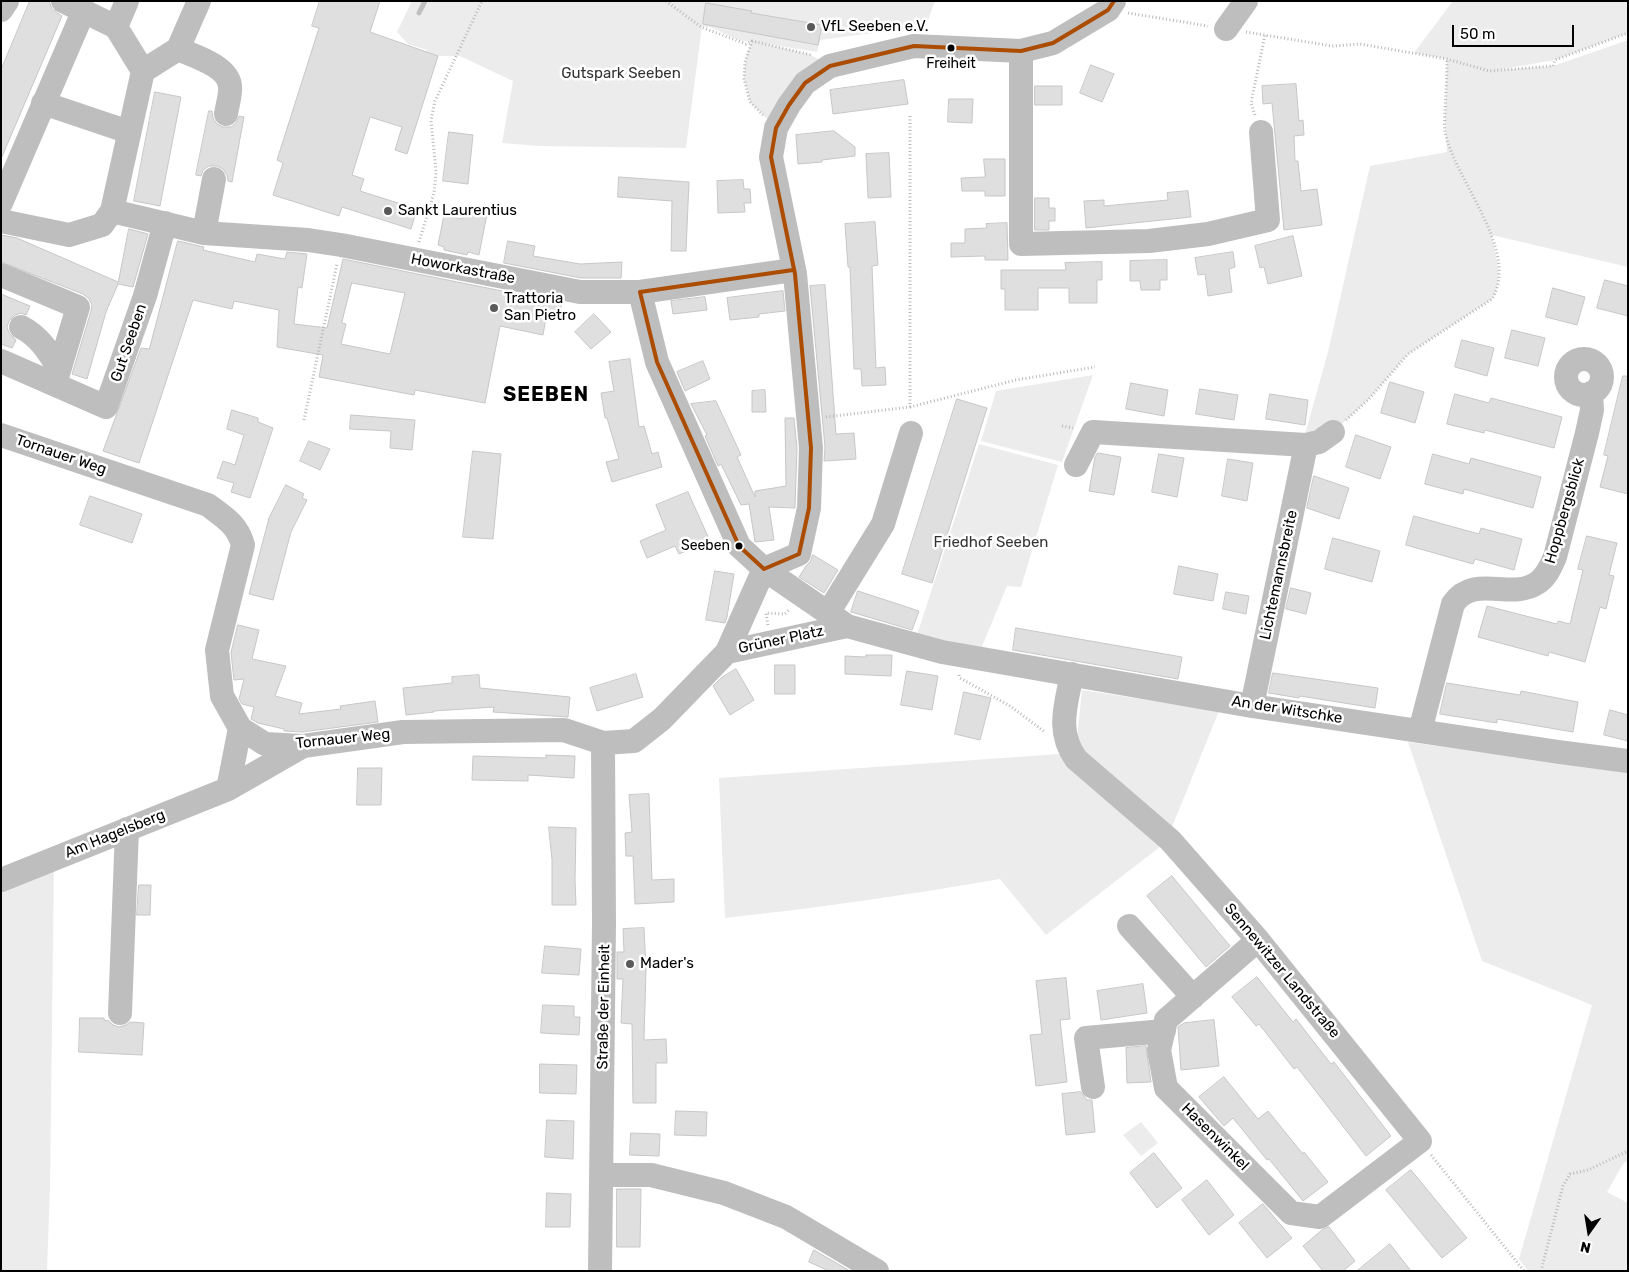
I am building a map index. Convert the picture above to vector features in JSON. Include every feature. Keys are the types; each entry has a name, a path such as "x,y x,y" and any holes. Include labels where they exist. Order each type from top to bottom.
{"street":[{"path":"116,27 127,1"},
{"path":"1226,29 1246,1"},
{"path":"143,71 178,49 200,3"},
{"path":"1,203 44,103 74,6 116,27 143,71 112,211 102,225 69,236 1,221"},
{"path":"640,292 657,362 738,546 764,569 799,554 809,508 811,448 794,272 771,157 776,128 805,83 830,66 914,46 1021,51 1053,43 1111,6"},
{"path":"178,49 201,58 224,72 230,86 226,114"},
{"path":"1021,51 1021,244 1149,241 1208,234 1268,220 1261,132"},
{"path":"44,103 129,132"},
{"path":"112,211 212,234 214,179"},
{"name":"Gut Seeben","path":"1,360 57,376 106,407 145,296 165,223"},
{"name":"Howorkastraße","path":"212,234 308,240 341,245 580,292 640,292 794,272"},
{"path":"1,275 78,307 57,376"},
{"path":"21,327 32,332 46,348 57,376"},
{"name":"Hoppbergsblick","path":"1420,731 1453,604 1462,594 1472,589 1528,587 1538,583 1550,567 1555,557 1587,433 1592,410 1591,393"},
{"path":"838,620 883,524 911,432"},
{"path":"1076,464 1093,432 1306,445 1319,442 1333,432"},
{"name":"Tornauer Weg","path":"1,435 208,505 234,525 240,534 243,545 217,650 222,696 240,728 265,744 303,746 403,732 564,730 603,743 634,741 662,719 727,652"},
{"name":"Lichtemannsbreite","path":"1252,706 1306,445"},
{"name":"Grüner Platz","path":"727,652 764,569 838,620 947,652"},
{"name":"Grüner Platz","path":"727,652 772,642 838,620"},
{"name":"An der Witschke","path":"947,652 1252,706 1628,761"},
{"path":"1068,747 1063,730 1072,674"},
{"path":"228,789 240,728"},
{"name":"Straße der Einheit","path":"600,1271 604,933 603,743"},
{"name":"Am Hagelsberg","path":"1,880 228,789 303,746"},
{"name":"Sennewitzer Landstraße","path":"1068,747 1076,759 1170,840 1258,940 1420,1140"},
{"path":"120,1013 127,829"},
{"path":"1129,926 1192,997"},
{"name":"Hasenwinkel","path":"1258,940 1166,1020 1159,1050 1166,1088 1291,1213 1320,1217 1420,1140"},
{"path":"1093,1087 1086,1038 1164,1031"},
{"path":"602,1175 651,1175 724,1193 786,1217 877,1271"}],"path":[{"path":"414,259 434,193 436,172 431,120 435,101 482,1"},
{"path":"666,1 702,27 746,44 752,41 811,55 830,66"},
{"path":"1111,6 1226,29 1332,46 1360,44 1447,59 1489,72 1553,66 1556,60 1628,33"},
{"path":"1261,132 1251,103 1265,35"},
{"path":"752,41 745,62 744,79 750,102 776,128"},
{"path":"1333,432 1369,399 1408,354 1492,299 1499,285 1499,266 1492,234 1450,147 1445,131 1447,59"},
{"path":"910,116 910,407"},
{"path":"304,420 341,245"},
{"path":"808,419 910,407 1016,380 1095,367"},
{"path":"772,642 766,613 785,614 803,596"},
{"path":"947,652 960,678 1010,706 1054,740 1068,747"},
{"path":"1420,1140 1524,1271"},
{"path":"1541,1271 1563,1186 1570,1174 1588,1170 1628,1151"}],"green space":[{"name":"Gutspark Seeben","path":"412,1 935,1 926,26 820,40 817,52 763,43 811,55 830,66 776,128 750,102 744,79 745,62 751,41 738,40 714,28 702,26 686,148 539,146 502,143 513,81 460,56 438,56 408,44 397,32"},
{"path":"1453,1 1628,1 1628,33 1555,60 1497,70 1553,66 1628,40 1628,267 1492,235 1499,275 1496,291 1492,299 1408,354 1369,399 1333,432 1304,438 1328,352 1370,166 1447,152 1445,120 1447,59 1414,53"},
{"path":"1093,375 1062,462 981,441 996,391"},
{"name":"Friedhof Seeben","path":"979,444 1058,465 1021,587 1007,586 981,649 917,635"},
{"path":"1082,690 1219,711 1170,832 1076,749"},
{"path":"1408,742 1628,772 1628,1160 1623,1164 1607,1192 1628,1203 1628,1271 1528,1271 1519,1259 1592,1005 1482,961"},
{"path":"1059,754 1165,843 1046,935 1000,879 862,901 725,918 719,778"},
{"path":"54,862 50,1187 47,1271 1,1271 1,884"},
{"path":"1141,1122 1158,1143 1141,1156 1123,1135"}],"building":[{"path":"30,1 49,1 52,9 62,16 1,159 1,70"},
{"path":"320,1 380,1 370,32 438,56 407,154 395,150 402,127 370,117 352,175 364,179 360,191 417,209 411,229 342,207 339,216 273,195 283,163 277,160 319,28 312,26"},
{"path":"706,3 822,25 818,45 703,24"},
{"path":"1091,65 1114,74 1102,102 1080,93"},
{"path":"904,80 908,104 833,114 830,90"},
{"path":"1296,84 1299,121 1303,120 1304,135 1294,136 1295,161 1298,161 1301,191 1317,189 1322,225 1284,230 1272,103 1263,104 1262,86"},
{"path":"1035,86 1062,86 1062,105 1035,105"},
{"path":"155,92 181,97 160,206 134,201"},
{"path":"949,99 973,99 972,123 948,122"},
{"path":"209,111 212,111 213,118 217,124 223,127 231,127 236,123 239,116 244,117 232,182 228,181 223,169 217,166 209,166 203,170 201,176 196,175"},
{"path":"834,131 855,147 855,156 798,164 796,135"},
{"path":"449,132 473,135 468,184 443,181"},
{"path":"889,153 891,197 868,198 866,154"},
{"path":"984,159 1005,159 1005,196 985,196 985,191 962,191 961,178 985,177"},
{"path":"619,177 689,182 686,251 671,251 672,201 618,197"},
{"path":"743,180 744,189 750,189 751,203 744,203 745,212 718,213 717,181"},
{"path":"1188,191 1191,217 1086,228 1084,201 1104,200 1104,206 1168,200 1167,193"},
{"path":"1035,198 1049,198 1049,208 1055,208 1055,221 1049,221 1049,230 1035,230"},
{"path":"464,209 487,214 479,255 468,252 467,255 444,250 444,247 438,245 444,215 462,219"},
{"path":"875,222 878,265 872,266 876,368 885,367 886,385 862,386 861,369 854,369 850,267 848,267 845,224"},
{"path":"1007,223 1008,260 985,260 985,256 951,257 951,243 965,243 965,229 987,228 986,224"},
{"path":"129,229 148,234 133,287 118,284 106,312 87,379 72,374 91,311 92,305 89,299 83,294 1,262 1,235 17,238 118,282"},
{"path":"1293,236 1302,276 1268,284 1264,267 1260,268 1255,246"},
{"path":"178,241 204,247 203,250 255,262 257,254 285,259 287,252 307,254 302,288 298,287 294,324 327,328 343,259 562,303 558,320 546,318 543,335 500,326 485,403 415,390 414,395 319,377 323,355 277,347 279,310 234,301 232,309 193,300 139,463 103,451 141,348 149,349","holes":["352,283 405,293 390,354 341,344 346,324 342,323"]},
{"path":"508,241 535,246 533,256 580,264 622,262 621,278 581,278 504,263"},
{"path":"1233,252 1235,267 1229,269 1232,292 1208,296 1205,274 1198,275 1195,258"},
{"path":"1167,260 1167,280 1160,280 1160,290 1141,290 1140,281 1130,281 1130,261"},
{"path":"1102,262 1102,280 1097,280 1097,303 1069,303 1069,288 1038,288 1038,310 1005,310 1005,289 1001,289 1001,270 1066,270 1065,263"},
{"path":"1605,280 1628,286 1628,316 1597,308"},
{"path":"825,285 836,434 854,433 856,459 824,461 825,447 810,286"},
{"path":"1553,288 1585,297 1577,325 1546,317"},
{"path":"783,291 785,311 759,314 759,317 730,320 727,298"},
{"path":"1,294 30,306 26,315 21,313 15,315 9,321 7,327 9,333 16,340 12,348 1,344"},
{"path":"705,297 707,310 673,314 671,301"},
{"path":"594,314 611,332 591,349 575,332"},
{"path":"1512,330 1545,338 1538,366 1505,358"},
{"path":"1462,340 1494,348 1487,376 1455,367"},
{"path":"630,359 639,427 644,426 652,454 658,452 662,467 612,482 606,462 619,459 607,418 605,418 601,393 614,391 609,362"},
{"path":"703,361 710,379 685,391 677,372"},
{"path":"1623,376 1628,376 1628,494 1600,487 1608,456 1604,455"},
{"path":"1390,382 1424,392 1415,423 1381,413"},
{"path":"1131,383 1168,390 1164,416 1126,409"},
{"path":"1200,389 1238,395 1234,420 1196,414"},
{"path":"765,390 766,412 752,412 752,391"},
{"path":"1270,394 1308,400 1305,425 1266,419"},
{"path":"1455,394 1489,403 1491,398 1562,417 1554,448 1485,430 1484,433 1447,424"},
{"path":"957,399 987,408 932,583 902,574"},
{"path":"716,401 741,455 737,457 755,497 755,491 786,486 785,418 794,418 797,448 795,508 769,507 774,540 755,542 749,504 741,505 721,464 718,466 705,436 707,435 691,404"},
{"path":"232,410 258,418 258,422 273,428 250,498 231,492 234,483 217,478 223,461 235,465 244,435 227,429"},
{"path":"351,415 415,420 412,450 390,448 391,431 350,429"},
{"path":"1356,435 1391,447 1380,479 1346,467"},
{"path":"309,441 330,449 320,470 300,461"},
{"path":"473,451 501,454 493,539 463,537"},
{"path":"1098,453 1121,457 1114,495 1089,491 1095,457"},
{"path":"1159,454 1184,458 1177,497 1152,492"},
{"path":"1433,454 1469,464 1471,458 1541,477 1533,508 1464,489 1463,494 1425,484"},
{"path":"1228,459 1253,463 1247,501 1222,496"},
{"path":"1314,476 1349,488 1339,519 1307,508"},
{"path":"286,485 304,494 302,498 307,500 291,532 273,600 249,594 269,518"},
{"path":"688,492 710,541 679,554 675,546 647,558 640,541 666,530 656,505"},
{"path":"90,496 142,514 132,543 80,525"},
{"path":"1414,516 1479,534 1481,528 1522,539 1514,570 1475,559 1473,564 1406,545"},
{"path":"1587,536 1617,543 1609,575 1614,576 1606,609 1600,607 1585,662 1549,652 1548,656 1478,637 1487,606 1557,624 1558,621 1570,624 1583,570 1578,569"},
{"path":"1333,538 1380,551 1372,582 1325,569"},
{"path":"813,555 838,570 824,593 799,577"},
{"path":"1179,566 1218,574 1213,601 1174,594"},
{"path":"715,571 734,574 725,623 706,620"},
{"path":"1291,588 1311,593 1306,614 1286,609"},
{"path":"858,591 919,611 912,630 851,612"},
{"path":"1226,592 1249,596 1246,614 1223,609"},
{"path":"238,625 259,630 252,659 286,666 275,696 302,703 299,714 341,709 340,706 375,701 378,722 302,732 284,731 284,729 258,723 251,719 254,707 242,704 239,699 244,679 234,680 231,653"},
{"path":"1016,628 1182,657 1178,679 1013,650"},
{"path":"866,655 892,655 891,676 845,674 845,656 866,657"},
{"path":"775,665 795,665 795,694 775,694"},
{"path":"736,669 754,700 730,715 713,686 721,678"},
{"path":"907,671 938,676 932,710 901,705"},
{"path":"1273,673 1378,688 1375,708 1269,693"},
{"path":"636,674 643,697 597,711 590,688"},
{"path":"479,675 480,688 570,697 568,717 493,712 494,707 406,715 403,688 452,683 452,677"},
{"path":"1447,683 1520,695 1521,691 1578,702 1573,732 1497,719 1497,723 1440,714"},
{"path":"964,692 991,698 980,740 955,734"},
{"path":"1610,710 1628,715 1628,741 1604,735"},
{"path":"546,755 575,756 574,778 528,775 528,781 472,780 473,756 546,758"},
{"path":"358,768 382,768 381,805 357,805"},
{"path":"649,794 652,880 674,879 674,902 635,904 633,856 626,856 625,833 632,832 629,795"},
{"path":"549,827 576,828 576,905 552,905 552,860"},
{"path":"1172,876 1230,946 1206,967 1147,896"},
{"path":"139,885 151,885 150,915 137,915"},
{"path":"644,928 646,969 644,1040 666,1039 667,1063 656,1063 656,1103 633,1103 632,1024 621,1023 623,979 617,979 617,952 624,952 623,929"},
{"path":"545,946 581,949 579,975 542,973"},
{"path":"1257,977 1293,1022 1296,1019 1331,1064 1334,1062 1391,1136 1366,1156 1297,1067 1294,1069 1259,1024 1256,1026 1232,997"},
{"path":"1066,978 1070,1019 1060,1020 1067,1082 1036,1086 1030,1035 1042,1034 1036,981"},
{"path":"1143,984 1147,1013 1101,1020 1097,991"},
{"path":"543,1005 574,1006 574,1017 580,1017 579,1035 541,1033"},
{"path":"80,1018 104,1018 104,1020 119,1027 130,1022 144,1023 142,1055 79,1052"},
{"path":"1214,1020 1219,1066 1181,1070 1178,1027 1184,1023"},
{"path":"1146,1046 1151,1082 1127,1083 1126,1048"},
{"path":"540,1064 577,1065 576,1094 540,1093"},
{"path":"1224,1077 1258,1119 1268,1111 1328,1182 1303,1201 1233,1118 1224,1126 1199,1097"},
{"path":"1081,1092 1087,1100 1092,1100 1095,1132 1066,1135 1062,1094"},
{"path":"676,1111 707,1112 706,1136 675,1135"},
{"path":"547,1120 574,1121 573,1159 545,1157"},
{"path":"631,1133 660,1134 659,1156 630,1155"},
{"path":"1154,1153 1182,1188 1157,1208 1130,1173"},
{"path":"1411,1170 1467,1238 1442,1258 1386,1190"},
{"path":"1207,1180 1234,1215 1209,1235 1182,1200"},
{"path":"617,1189 641,1189 640,1247 617,1247"},
{"path":"547,1193 571,1194 570,1227 546,1227"},
{"path":"1263,1204 1292,1238 1267,1258 1239,1223"},
{"path":"1329,1227 1355,1261 1343,1271 1323,1271 1303,1246 1322,1230"},
{"path":"1390,1244 1411,1271 1357,1271"},
{"path":"814,1250 850,1271 829,1271 809,1262"}],"waterway":[{"path":"419,13 425,1"}],"transit line":[{"path":"764,569 799,554 809,508 811,448 795,274 771,157 776,128 789,105 805,83 830,66 914,46 1021,51 1053,43 1108,10 1114,1"},
{"path":"640,292 793,270"},
{"path":"640,292 657,362 739,546 764,569"}],"place":[{"name":"VfL Seeben e.V.","path":"811,27"},
{"name":"Freiheit","path":"951,48"},
{"name":"Sankt Laurentius","path":"388,211"},
{"name":"Trattoria San Pietro","path":"494,308"},
{"name":"Seeben","path":"739,546"},
{"name":"Mader's","path":"630,964"}],"district":[{"name":"SEEBEN","path":"546,395"}]}
